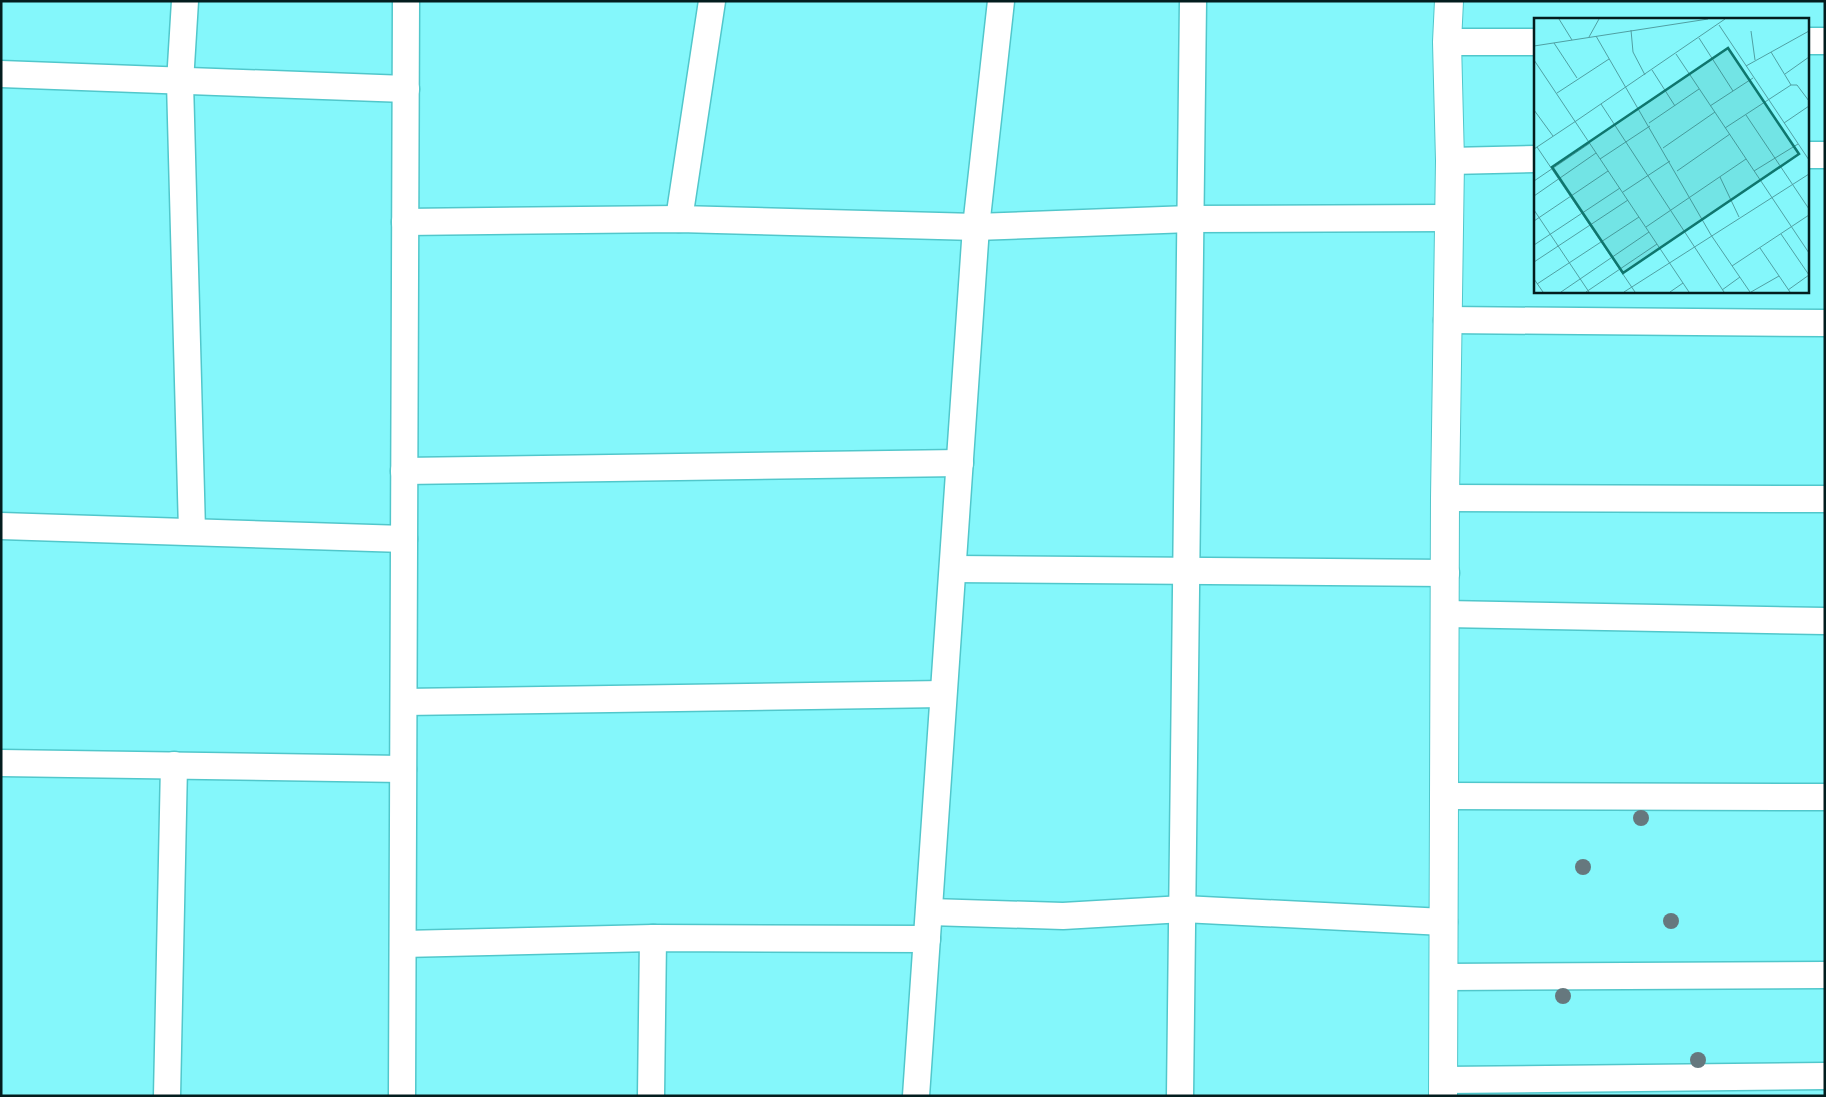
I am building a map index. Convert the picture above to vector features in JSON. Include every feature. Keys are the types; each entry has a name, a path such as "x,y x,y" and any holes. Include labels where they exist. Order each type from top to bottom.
{"main road":[{"path":"1443,1088 1446,796 1445,498 1447,218 1450,161 1447,42 1449,1"}],"street":[{"path":"186,1 180,82 192,531"},
{"path":"402,1096 406,1"},
{"path":"679,220 712,1"},
{"path":"916,1096 976,227 1001,1"},
{"path":"1180,1096 1194,1"},
{"path":"1808,41 1825,41"},
{"path":"1447,42 1534,42"},
{"path":"1,74 406,89"},
{"path":"1808,155 1825,155"},
{"path":"1450,161 1534,159"},
{"path":"405,222 679,220 976,227 1190,220 1447,218"},
{"path":"1447,320 1825,323"},
{"path":"404,471 960,463"},
{"path":"1445,498 1825,499"},
{"path":"1,526 404,539"},
{"path":"953,569 1188,569 1446,573"},
{"path":"1446,614 1825,621"},
{"path":"404,702 944,694"},
{"path":"1,763 403,769"},
{"path":"167,1096 174,765"},
{"path":"1446,796 1825,797"},
{"path":"930,912 1063,916 1183,909 1444,922"},
{"path":"403,944 653,938 927,939"},
{"path":"651,1096 653,938"},
{"path":"1445,977 1825,975"},
{"path":"1443,1088 1825,1076"}]}
